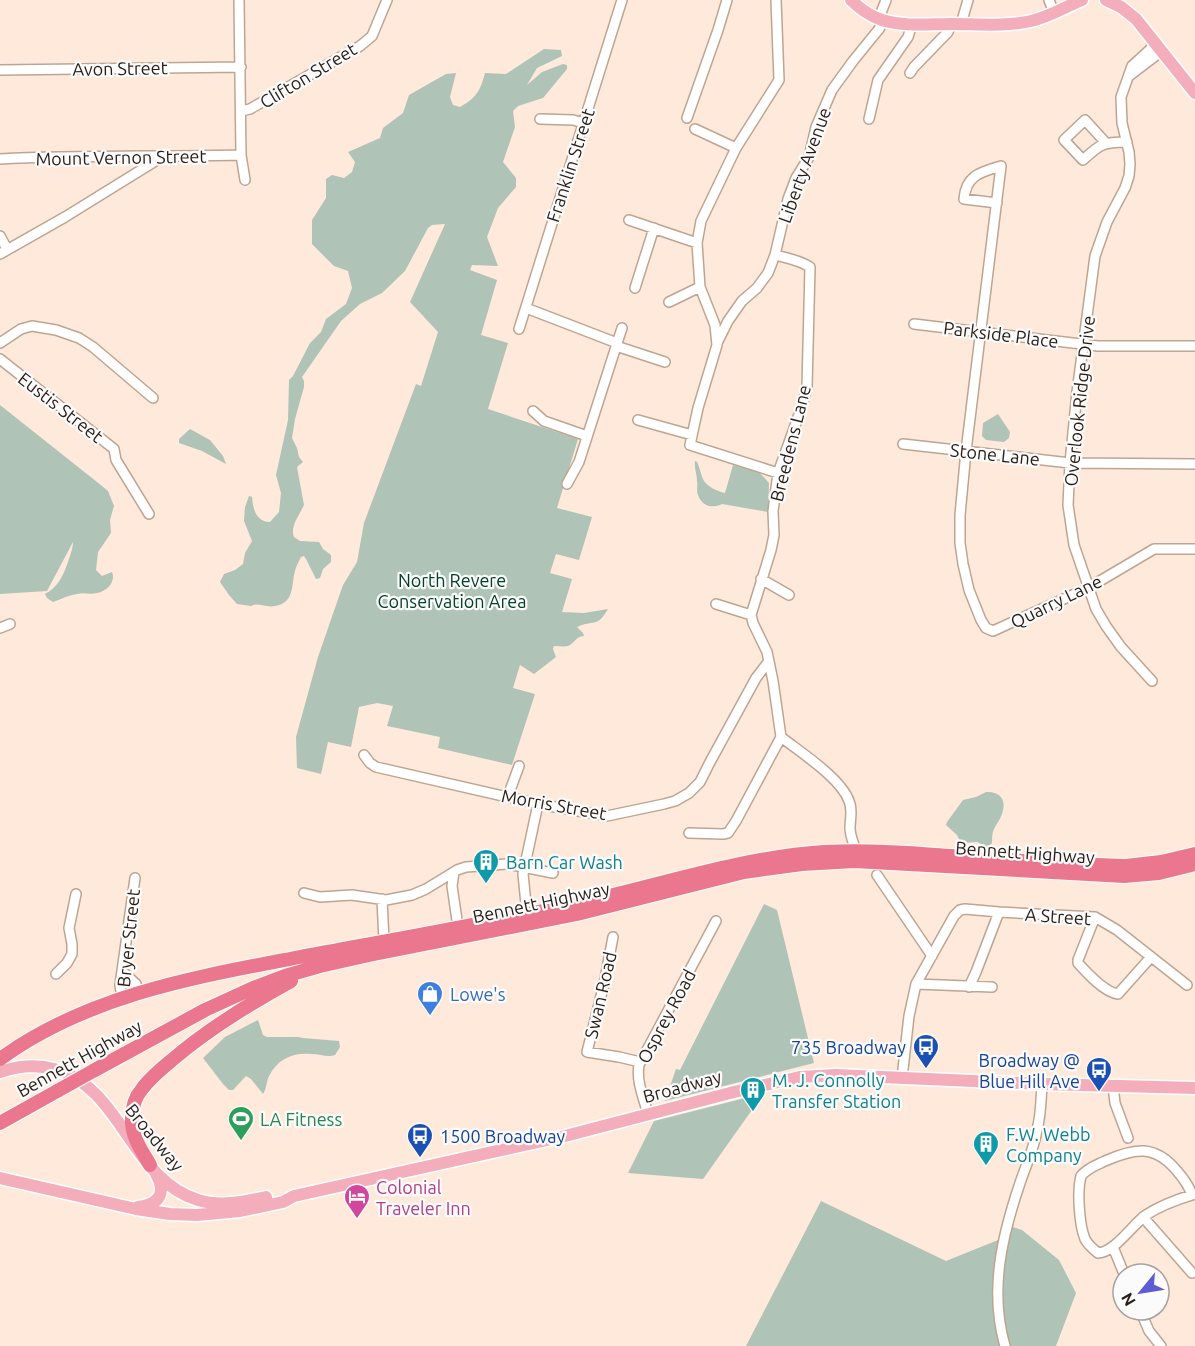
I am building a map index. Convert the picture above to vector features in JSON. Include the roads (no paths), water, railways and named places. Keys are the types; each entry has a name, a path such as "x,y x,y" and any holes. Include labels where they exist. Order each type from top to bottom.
{"highway":[{"name":"Bennett Highway","path":"0,1059 64,1021 139,992 220,972 600,899 760,859 807,853 856,851 1126,866 1161,862 1195,854"},
{"name":"Bennett Highway","path":"0,1123 172,1026 223,1001 270,982 320,966 577,914 726,876 784,866 831,862 877,861 1124,876 1159,873 1195,864"},
{"path":"150,1165 137,1143 132,1124 135,1101 145,1084 173,1059 240,1010 320,966"}],"main road":[{"path":"851,0 863,10 881,19 912,24 1018,23 1036,20 1082,0"},
{"path":"1106,0 1117,4 1131,14 1195,93"},
{"name":"Broadway","path":"0,1072 23,1066 41,1066 63,1071 82,1081 100,1098 150,1165 175,1190 186,1196 203,1202 228,1204 281,1194 294,1196"},
{"name":"Broadway","path":"0,1178 172,1215 218,1213 283,1202 294,1196 565,1136 800,1077 836,1075 1195,1088"},
{"path":"131,1208 150,1205 159,1197 160,1183 150,1165"}],"street":[{"path":"239,0 241,155 245,180"},
{"name":"Clifton Street","path":"241,111 250,110 360,46 372,36 386,0"},
{"name":"Franklin Street","path":"519,329 622,0"},
{"path":"687,118 727,0"},
{"path":"717,345 715,325 700,287 697,243 701,221 736,148 779,80 776,0"},
{"name":"Liberty Avenue","path":"692,435 717,345 728,321 742,301 757,288 768,273 775,255 788,199 796,178 809,157 816,127 832,90 879,29 886,0"},
{"path":"910,73 956,24 969,0"},
{"path":"1049,0 1054,13"},
{"path":"869,119 878,80 908,37 912,24"},
{"name":"Overlook Ridge Drive","path":"1152,681 1113,636 1096,609 1074,545 1068,505 1077,392 1097,248 1129,176 1130,164 1122,123 1121,97 1129,76 1159,47"},
{"name":"Avon Street","path":"0,70 241,67"},
{"path":"540,119 573,120 584,123"},
{"path":"1106,143 1085,120 1064,140 1083,160 1106,143 1127,142"},
{"path":"695,129 736,148"},
{"name":"Mount Vernon Street","path":"0,159 241,155"},
{"path":"0,236 4,252 162,157"},
{"name":"Quarry Lane","path":"997,203 964,199 968,182 975,176 1001,166 997,203 966,451 960,515 963,564 969,590 981,620 986,628 993,631 1088,588 1154,549 1195,549"},
{"path":"629,220 697,243"},
{"path":"635,288 654,228"},
{"name":"Breedens Lane","path":"751,615 774,535 773,511 778,473 807,387 810,267 804,263 775,255"},
{"path":"669,302 700,287"},
{"path":"526,308 664,362"},
{"name":"Parkside Place","path":"914,324 1098,346 1195,346"},
{"path":"0,343 21,329 32,326 56,330 79,338 93,346 153,398"},
{"path":"567,484 579,462 622,328"},
{"name":"Eustis Street","path":"0,359 114,449 116,460 149,514"},
{"path":"533,411 544,421 587,436"},
{"path":"638,420 692,435 690,445 778,473"},
{"name":"Stone Lane","path":"903,444 1070,463 1195,464"},
{"path":"761,579 789,595"},
{"path":"689,833 728,833 781,737 769,661 751,615 716,604"},
{"path":"0,628 10,624"},
{"name":"Morris Street","path":"364,755 376,767 538,804 609,816 669,803 688,793 703,779 756,678 769,661"},
{"path":"781,737 836,781 849,799 852,812 850,829 856,851"},
{"path":"508,796 519,766"},
{"path":"527,914 523,883 524,867 538,804"},
{"path":"304,893 320,900 352,895 386,900 426,890 466,867 500,864 553,873"},
{"path":"454,872 452,886 458,927"},
{"path":"877,875 932,956 916,984 909,1016 902,1078"},
{"name":"Bryer Street","path":"122,998 120,985 135,878"},
{"path":"56,974 72,954 69,928 76,894"},
{"path":"382,899 384,941"},
{"name":"A Street","path":"932,956 954,916 960,910 1095,917 1117,930 1187,985"},
{"path":"969,987 999,912"},
{"path":"1095,917 1078,963 1090,976 1112,993 1118,994 1151,957"},
{"name":"Osprey Road","path":"648,1114 638,1074 640,1062 716,921"},
{"name":"Swan Road","path":"613,937 587,1052 640,1062"},
{"path":"122,971 136,984 139,992"},
{"path":"916,984 992,987"},
{"path":"1005,1346 999,1325 997,1300 1002,1245 1014,1199 1035,1141 1042,1084"},
{"path":"1113,1086 1115,1103 1128,1138"},
{"path":"1133,1151 1147,1152 1162,1156 1167,1160 1185,1181 1193,1195 1164,1204 1143,1218 1113,1247 1103,1253 1098,1253 1086,1240 1081,1220 1080,1179 1083,1173 1090,1168 1133,1151"},
{"path":"1143,1218 1192,1273"},
{"path":"1113,1247 1119,1262"},
{"path":"1145,1322 1161,1346"}],"place":[{"name":"Barn Car Wash","path":"486,885"},
{"name":"Lowe's","path":"430,1017"},
{"name":"735 Broadway","path":"926,1070"},
{"name":"Broadway @ Blue Hill Ave","path":"1099,1093"},
{"name":"M. J. Connolly Transfer Station","path":"753,1113"},
{"name":"LA Fitness","path":"241,1142"},
{"name":"1500 Broadway","path":"420,1159"},
{"name":"F.W. Webb Company","path":"986,1167"},
{"name":"Colonial Traveler Inn","path":"357,1220"}],"park label":[{"name":"North Revere Conservation Area","path":"452,590"}]}
